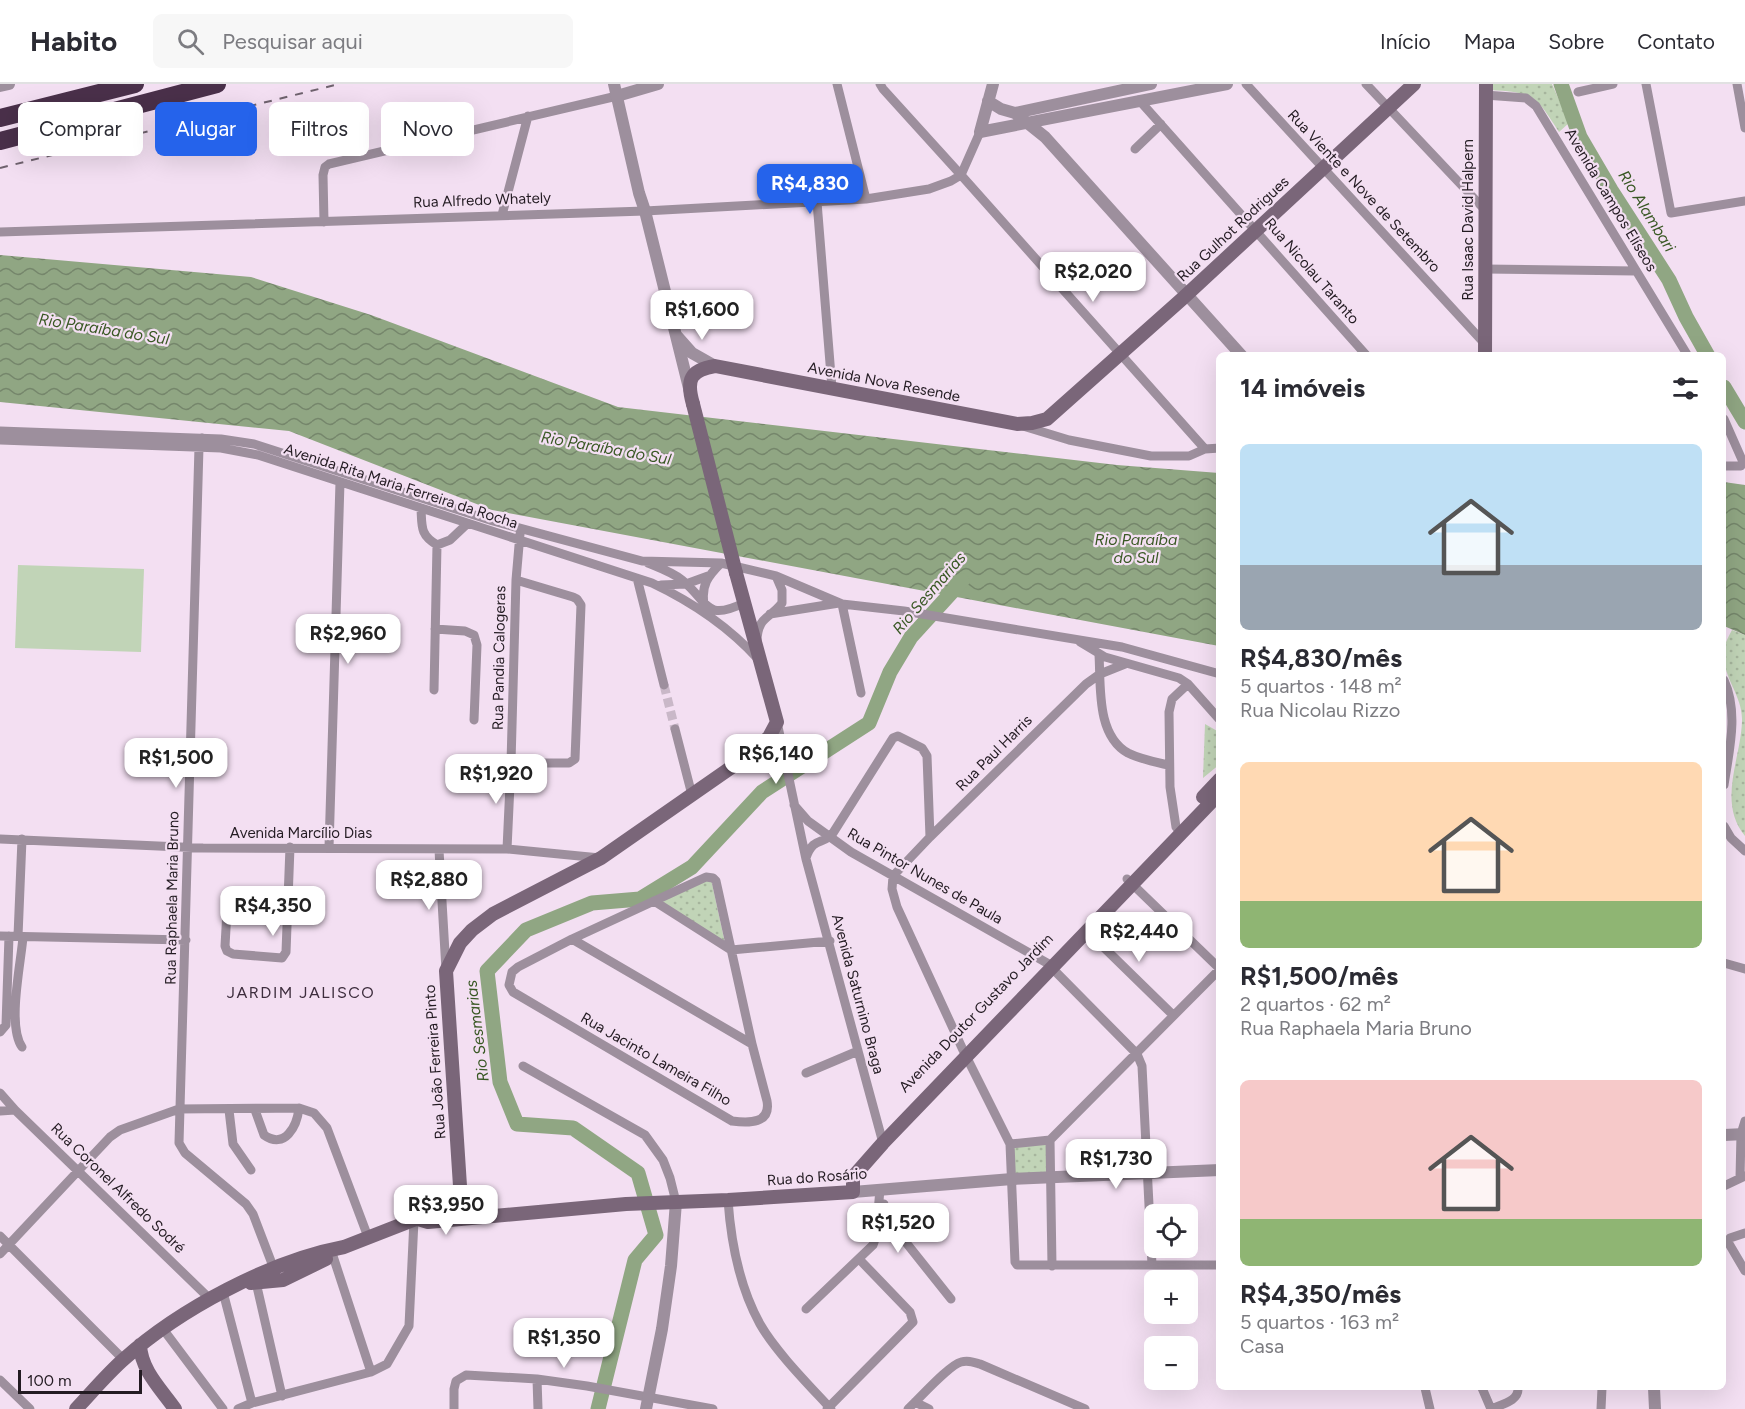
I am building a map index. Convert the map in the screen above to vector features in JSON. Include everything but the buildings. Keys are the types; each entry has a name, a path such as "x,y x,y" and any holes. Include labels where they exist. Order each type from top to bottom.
{"highway":[{"path":"0,106 89,84"},
{"path":"0,118 135,84"},
{"path":"0,141 202,86 217,84"}],"main road":[{"name":"Rua Gulhot Rodrigues","path":"1047,420 1414,84"},
{"name":"Rua Isaac David Halpern","path":"1485,350 1486,89"},
{"name":"Avenida Nova Resende","path":"715,366 1017,424 1047,420"},
{"path":"715,366 704,368 691,377 692,398 736,573 777,722"},
{"name":"Rua João Ferreira Pinto","path":"460,1186 446,971 460,943 472,930 493,914 601,858 692,795 752,753 769,737 777,722"},
{"name":"Avenida Doutor Gustavo Jardim","path":"1178,831 1216,784"},
{"name":"Avenida Doutor Gustavo Jardim","path":"833,1193 1129,881 1216,797"},
{"name":"Avenida Doutor Gustavo Jardim","path":"1049,965 1086,931 1129,881"},
{"name":"Avenida Doutor Gustavo Jardim","path":"853,1192 853,1177 881,1141"},
{"path":"460,1186 467,1206 479,1217"},
{"path":"76,1409 123,1359 140,1345 210,1299 251,1281 336,1251 449,1206 457,1198 460,1186"},
{"name":"Rua do Rosário","path":"416,1220 428,1222 626,1204 853,1192"},
{"path":"140,1345 144,1365 175,1409"},
{"path":"123,1359 137,1368 166,1409"}],"street":[{"path":"0,86 9,84"},
{"path":"324,222 323,175 325,167 329,164 528,117 615,90 658,84"},
{"path":"837,84 866,199"},
{"path":"880,84 1205,449"},
{"path":"961,175 980,132 993,84"},
{"path":"1015,113 1151,84"},
{"path":"980,132 1227,84"},
{"name":"Rua Viente e Nove de Setembro","path":"1246,84 1485,350"},
{"path":"1366,84 1485,210"},
{"path":"1578,92 1613,84"},
{"path":"1646,84 1672,213 1745,201"},
{"path":"1737,84 1745,128"},
{"name":"Avenida Campos Elíseos","path":"1486,89 1526,98 1536,106 1686,352"},
{"path":"615,90 692,398"},
{"name":"Rua Nicolau Taranto","path":"1139,100 1363,352"},
{"path":"988,101 1001,109 1015,113 1045,137 1238,352"},
{"path":"502,214 528,117"},
{"path":"1135,149 1161,124"},
{"name":"Rua Alfredo Whately","path":"0,232 645,211 818,202 866,199 929,189 961,175"},
{"path":"818,202 832,388"},
{"path":"1485,269 1635,271"},
{"path":"675,334 692,352 715,366"},
{"path":"1726,423 1742,465 1726,466"},
{"path":"1017,424 1069,440 1151,456 1189,456 1205,449 1216,448"},
{"path":"1726,437 1729,429"},
{"name":"Avenida Rita Maria Ferreira da Rocha","path":"0,431 201,443 258,455 652,583 696,606 758,655"},
{"name":"Avenida Rita Maria Ferreira da Rocha","path":"0,440 254,444 521,529 642,561 721,563 776,576 840,603"},
{"name":"Rua Raphaela Maria Bruno","path":"201,443 179,1143 184,1153 246,1204 253,1214 278,1272"},
{"path":"329,848 340,482"},
{"path":"421,508 422,529 428,540 437,545"},
{"path":"437,545 450,540 467,524"},
{"name":"Rua Pandia Calogeras","path":"507,849 512,763 516,580 518,539 521,529"},
{"path":"434,690 437,545"},
{"path":"642,561 669,571 686,584 704,604 719,612 744,603"},
{"path":"704,604 703,588 708,576 721,563"},
{"path":"652,583 669,586 686,584 708,576"},
{"path":"758,655 759,625 782,603 782,590 776,576"},
{"path":"636,578 664,685"},
{"path":"512,763 569,763 575,759 581,605 573,597 516,580"},
{"path":"769,614 840,603 904,611 1122,647 1216,673"},
{"path":"840,603 861,693"},
{"path":"435,629 465,631 474,635 477,645 474,720"},
{"path":"1077,640 1099,655 1179,678 1188,684 1216,716"},
{"path":"1121,663 1117,653 1122,647"},
{"path":"1099,655 1103,716 1115,740 1127,752 1168,765"},
{"name":"Rua Paul Harris","path":"893,876 1086,684 1121,663"},
{"path":"1178,831 1168,765 1170,705 1172,699 1188,684"},
{"path":"1726,687 1731,706 1731,736 1726,771"},
{"name":"Avenida Saturnino Braga","path":"777,722 806,858 830,941 881,1141"},
{"path":"675,729 692,795"},
{"path":"806,858 815,843 830,838 893,738 898,736 922,748 927,756 930,837"},
{"path":"752,753 768,751 785,763"},
{"name":"Rua Pintor Nunes de Paula","path":"794,802 808,821 830,838 1049,965 1137,1053"},
{"path":"1726,829 1731,838 1745,851"},
{"name":"Avenida Marcílio Dias","path":"0,838 187,847 507,849 601,858"},
{"path":"0,1032 6,1025 22,839"},
{"path":"228,893 225,946 227,951 233,954 282,958 286,952 290,847"},
{"path":"439,850 446,971"},
{"path":"893,876 892,889 897,908 1010,1144 1015,1262 1018,1266 1216,1265"},
{"name":"Rua Jacinto Lameira Filho","path":"572,939 512,972 509,985 513,992 732,1120 756,1122 764,1118 767,1101 716,881 706,877 654,901"},
{"path":"1129,881 1216,966"},
{"path":"572,939 654,901 731,950 830,941"},
{"path":"1086,931 1173,1016"},
{"path":"13,936 186,940"},
{"path":"13,936 15,1027 22,1047"},
{"path":"572,939 752,1044"},
{"path":"1726,964 1745,969"},
{"path":"1010,1144 1050,1140 1216,972"},
{"path":"806,1073 858,1051"},
{"path":"1137,1053 1142,1066 1152,1266"},
{"path":"523,1066 645,1135 663,1160 670,1178 670,1266 662,1329 647,1403"},
{"name":"Rua Coronel Alfredo Sodré","path":"0,1093 210,1299"},
{"path":"255,1110 264,1135 274,1140 293,1131 298,1122 298,1108"},
{"path":"0,1254 110,1137 120,1130 179,1109 298,1108 315,1113 327,1128 368,1237"},
{"path":"0,1111 15,1110"},
{"path":"229,1110 233,1144 251,1170"},
{"path":"1726,1185 1743,1177 1745,1121"},
{"path":"1726,1135 1743,1134"},
{"path":"1050,1140 1052,1266"},
{"name":"Rua do Rosário","path":"853,1192 880,1192 1012,1179 1149,1175 1216,1170"},
{"path":"806,1309 875,1241 880,1192"},
{"path":"880,1192 887,1230 904,1240 951,1299"},
{"path":"728,1200 736,1263 751,1308 761,1327 776,1347 829,1408 914,1322 910,1312 859,1259"},
{"path":"238,1409 252,1403 265,1405 282,1396 371,1372 387,1364 409,1326 416,1220"},
{"path":"1745,1233 1731,1238 1728,1242 1745,1271"},
{"path":"0,1236 123,1359"},
{"path":"336,1251 371,1372"},
{"path":"251,1281 282,1396"},
{"path":"223,1292 252,1403"},
{"path":"163,1329 223,1409"},
{"path":"911,1406 957,1363 964,1361 980,1364 1085,1409"},
{"path":"454,1409 456,1381 466,1375 537,1379 613,1391 647,1403 712,1409"},
{"path":"537,1379 538,1409"},
{"path":"0,1380 30,1409"},
{"path":"1425,1390 1430,1409"},
{"path":"1483,1390 1491,1409 1515,1398 1518,1390"},
{"path":"1601,1409 1602,1390"},
{"path":"1654,1390 1655,1409"},
{"path":"911,1406 929,1409"}],"shaded area":[{"path":"1492,84 1552,84 1569,123 1559,132 1539,103 1526,95 1491,90"},
{"path":"18,565 144,569 141,652 15,648"},
{"path":"1732,630 1745,635 1745,836 1737,823 1731,795 1742,721 1739,703 1726,669 1726,644"},
{"path":"1205,724 1216,730 1216,767 1203,778"},
{"path":"711,879 725,943 658,901"},
{"path":"1047,1142 1047,1173 1014,1176 1012,1145"}],"water":[{"name":"Rio Paraíba do Sul","path":"0,255 251,277 371,315 618,407 1117,465 1216,473 1216,645 492,510 289,431 0,402"},
{"path":"1726,482 1745,485 1745,635 1726,627"}],"waterway":[{"name":"Rio Alambari","path":"1561,84 1580,137 1669,280 1706,352"},
{"name":"Rio Alambari","path":"1726,390 1745,422"},
{"name":"Rio Sesmarias","path":"598,1409 635,1260 656,1235 638,1173 573,1128 517,1124 500,1082 487,971 526,930 592,903 640,899 692,867 762,792 869,723 890,672 911,637 962,581"}],"tunnel":[{"path":"664,685 675,729"}],"railway":[{"path":"0,168 339,84"}],"district":[{"name":"JARDIM JALISCO","path":"301,992"}]}
